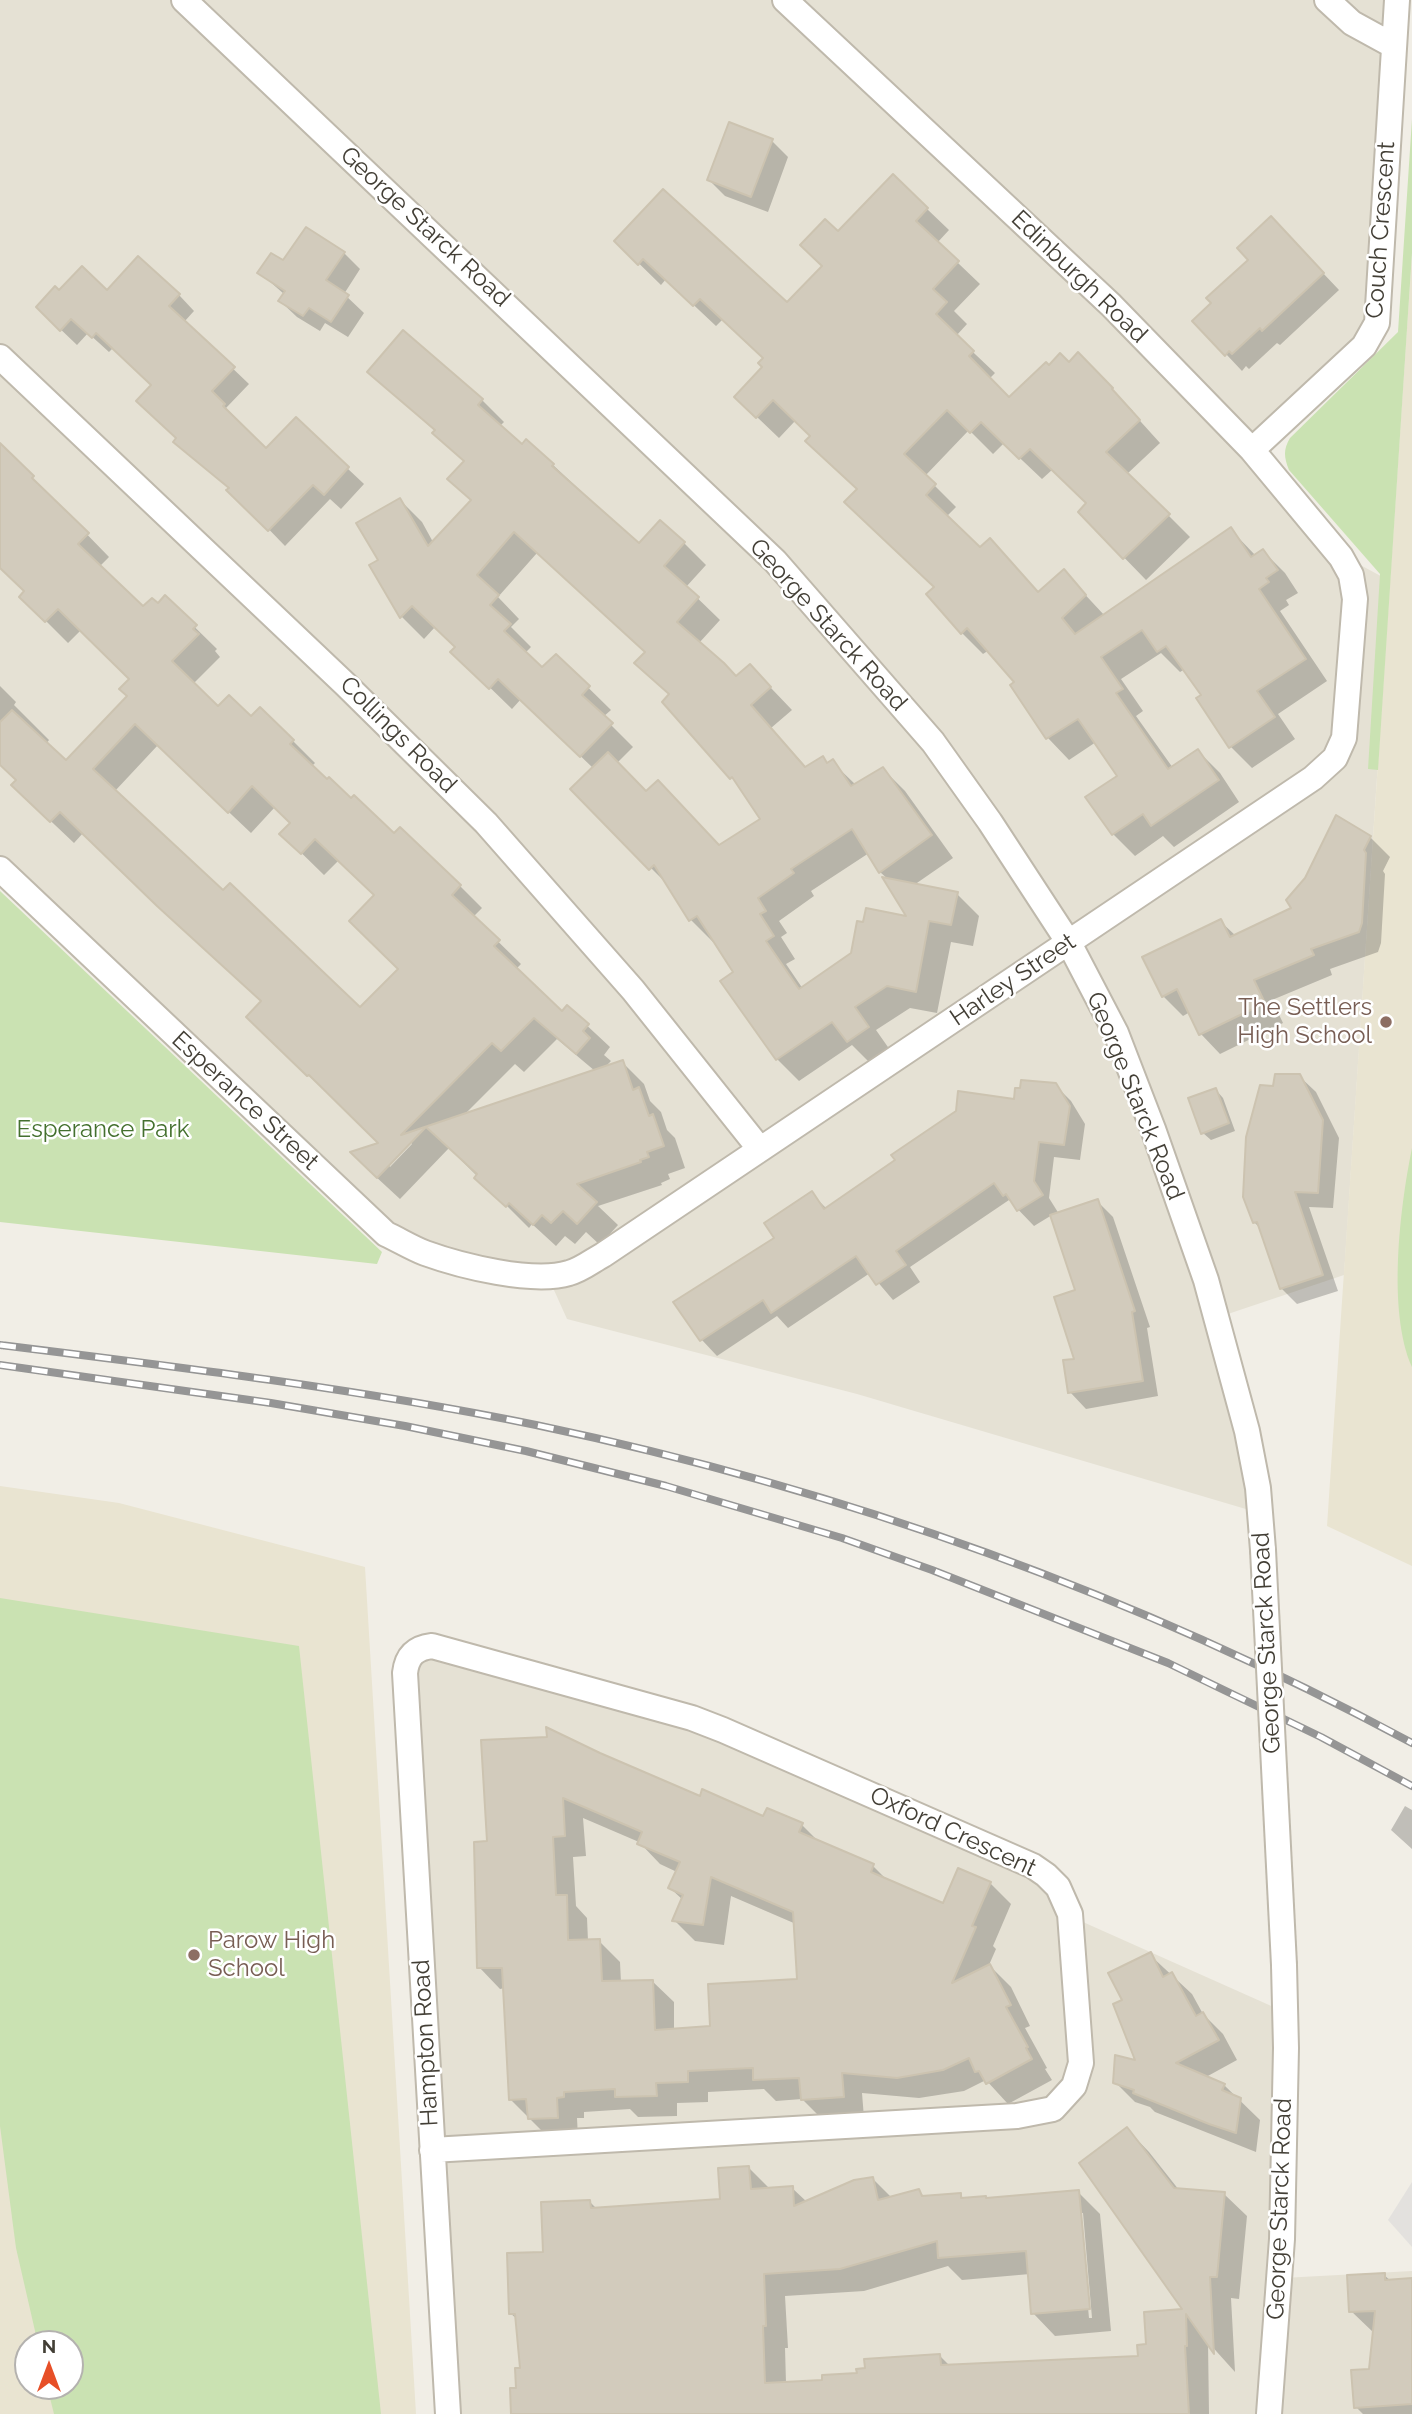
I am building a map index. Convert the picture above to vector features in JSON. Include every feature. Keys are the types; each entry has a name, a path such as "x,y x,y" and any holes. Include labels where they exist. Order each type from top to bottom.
{"street":[{"name":"George Starck Road","path":"184,0 775,561 933,742 990,822 1069,943 1116,1034 1153,1129 1206,1280 1247,1431 1258,1488 1284,1965 1286,2048 1282,2239 1269,2414"},
{"name":"Edinburgh Road","path":"785,0 1111,305 1252,450 1341,557 1351,575"},
{"path":"1326,0 1352,23 1394,46"},
{"name":"Couch Crescent","path":"1252,450 1364,346 1377,323 1397,0"},
{"name":"Collings Road","path":"0,357 345,684 486,823 633,990 759,1148"},
{"name":"Harley Street","path":"523,1277 570,1273 588,1264 1313,778 1335,758 1344,738 1355,599 1351,575"},
{"name":"Esperance Street","path":"0,869 386,1234 425,1253 523,1277"},
{"name":"Oxford Crescent","path":"405,1673 407,1662 413,1653 422,1647 432,1646 664,1710 723,1730 1033,1866 1058,1887 1070,1914 1081,2063 1074,2086 1053,2109 1017,2116 432,2150"},
{"name":"Hampton Road","path":"405,1673 448,2414"}],"shaded area":[{"path":"0,0 1400,0 1379,323 1255,450 1351,560 1390,581 1344,1275 1213,1319 1256,1512 857,1394 567,1319 549,1279 424,1255 0,871"},
{"name":"The Settlers High School","path":"1412,253 1412,1566 1327,1526"},
{"name":"Parow High School","path":"0,1486 119,1503 365,1567 416,2414 0,2414"},
{"path":"410,1651 694,1714 1034,1864 1074,1918 1287,2013 1283,2278 1412,2271 1412,2414 445,2414"},
{"path":"1412,2182 1412,2247 1388,2220"}],"green space":[{"path":"1412,119 1412,253 1378,770 1368,769 1380,574 1289,470 1285,454 1290,438 1398,332"},
{"name":"Esperance Park","path":"0,891 382,1252 377,1264 0,1222"},
{"path":"1412,1148 1412,1367 1404,1344 1400,1317 1398,1259 1403,1199"},
{"name":"Parow High School","path":"0,1598 299,1646 381,2414 54,2414 50,2400 84,2400 84,2330 35,2330 16,2248 0,2126"}],"building":[{"path":"729,122 773,139 751,197 707,180"},
{"path":"893,174 928,208 916,221 959,261 933,289 947,302 936,314 974,351 969,356 1009,397 1046,362 1049,365 1060,353 1069,362 1078,352 1140,420 1106,452 1170,514 1123,559 1078,512 1086,503 1030,449 1019,459 981,422 970,433 947,410 904,454 936,484 926,495 980,547 990,538 1038,592 1064,569 1086,595 1062,618 1075,634 1231,527 1251,557 1263,549 1278,570 1266,578 1269,582 1259,589 1306,659 1257,691 1275,717 1229,748 1196,698 1201,695 1166,646 1157,652 1142,630 1101,657 1123,689 1116,693 1168,769 1198,749 1219,780 1151,826 1143,814 1112,835 1085,797 1117,776 1078,719 1046,739 1010,685 1014,682 967,628 961,634 926,594 934,587 844,502 857,489 805,441 810,436 773,400 756,418 734,397 762,367 758,363 763,358 700,299 693,306 643,259 638,265 614,241 663,189 787,302 822,266 800,245 825,219 838,231"},
{"path":"1271,216 1324,273 1262,331 1260,328 1232,354 1229,351 1225,356 1192,321 1211,303 1206,298 1248,260 1237,248"},
{"path":"306,227 345,252 326,280 349,295 331,322 309,308 303,316 278,301 285,291 257,273 271,253 283,260"},
{"path":"138,256 180,294 169,306 235,367 212,391 225,404 223,406 266,448 296,417 349,467 324,495 313,485 268,531 226,490 229,488 173,442 176,438 136,401 151,385 96,333 92,338 71,319 60,331 36,307 55,286 59,290 82,266 107,290"},
{"path":"403,330 483,399 478,405 522,444 526,439 554,464 552,466 639,543 660,520 685,542 664,566 699,597 677,622 736,676 750,664 771,687 751,705 805,767 823,756 827,763 833,759 851,786 883,767 932,835 879,873 852,829 791,869 794,873 758,898 766,911 760,914 774,936 766,941 799,989 851,953 857,921 863,922 866,908 906,916 882,877 958,892 951,925 929,921 916,992 887,986 855,1007 869,1027 847,1042 832,1022 776,1060 720,981 733,972 697,916 689,921 654,865 649,870 570,789 608,752 646,791 658,780 719,845 760,819 732,777 730,779 662,702 669,694 634,663 645,652 514,532 477,575 499,595 490,605 511,624 504,631 542,667 556,654 590,686 582,695 613,723 580,757 498,679 489,689 450,652 455,647 412,606 400,618 369,565 378,560 356,523 400,498 428,546 471,500 447,479 464,461 432,433 435,430 367,372"},
{"path":"0,443 89,533 78,544 143,606 152,598 158,603 165,595 197,625 193,629 199,634 172,661 218,706 229,695 251,716 260,707 294,740 290,744 327,779 329,777 351,798 354,795 394,833 400,827 461,885 452,895 500,940 494,946 562,1011 567,1005 589,1024 583,1031 590,1038 576,1054 534,1018 501,1051 492,1043 401,1135 623,1060 633,1090 639,1087 649,1116 653,1114 664,1146 647,1152 649,1157 640,1160 641,1162 577,1184 597,1202 577,1224 563,1211 551,1223 542,1215 533,1225 509,1203 506,1207 474,1178 477,1174 426,1127 377,1178 350,1152 378,1143 246,1017 261,1001 60,812 50,822 11,785 16,780 0,765 0,722 12,710 66,760 127,696 119,689 129,679 58,609 45,622 19,597 24,591 0,568","holes":["135,724 228,813 252,786 290,823 279,834 301,854 315,839 374,895 349,921 398,969 360,1007 230,883 223,890 93,769"]},
{"path":"1336,815 1371,836 1364,850 1362,923 1359,932 1311,949 1314,955 1254,980 1265,1003 1199,1035 1177,989 1162,997 1142,957 1221,919 1230,937 1291,908 1286,900 1305,878"},
{"path":"1275,1074 1300,1074 1323,1120 1318,1193 1295,1192 1323,1275 1280,1289 1257,1222 1253,1223 1243,1197 1246,1137 1260,1085 1273,1086"},
{"path":"1021,1080 1056,1083 1070,1106 1064,1145 1039,1142 1034,1181 1043,1195 1017,1211 1006,1194 1003,1196 994,1183 896,1251 906,1265 876,1285 856,1256 771,1313 763,1300 700,1341 673,1302 774,1238 764,1223 812,1191 824,1209 895,1160 891,1155 956,1111 958,1091 1014,1099 1015,1088 1020,1088"},
{"path":"1216,1088 1229,1123 1201,1134 1188,1098"},
{"path":"1098,1199 1135,1311 1132,1312 1143,1381 1068,1393 1063,1360 1074,1359 1054,1297 1075,1290 1050,1215"},
{"path":"546,1727 700,1796 702,1789 763,1816 767,1808 803,1823 799,1832 874,1864 871,1872 943,1903 958,1868 991,1882 972,1926 976,1927 952,1983 990,1964 1011,2005 1006,2007 1032,2059 986,2084 979,2071 975,2072 969,2058 943,2070 897,2078 842,2073 844,2097 801,2100 799,2078 753,2080 753,2068 688,2071 688,2082 656,2083 657,2096 615,2097 615,2089 564,2092 564,2097 557,2098 558,2118 528,2119 526,2099 509,2100 502,1968 477,1968 474,1842 487,1841 481,1740 547,1737","holes":["563,1798 642,1832 637,1844 680,1862 668,1888 683,1895 672,1921 703,1925 711,1877 793,1912 797,1979 708,1984 710,2026 655,2030 653,1980 602,1981 600,1939 568,1940 567,1895 556,1895 553,1837 565,1836"]},
{"path":"1151,1952 1163,1977 1172,1972 1196,2016 1203,2012 1219,2040 1176,2063 1225,2084 1222,2090 1241,2098 1236,2133 1113,2083 1115,2055 1135,2060 1113,2004 1122,2000 1108,1973"},
{"path":"1127,2127 1174,2188 1225,2192 1217,2277 1210,2277 1214,2354 1186,2314 1189,2414 511,2414 510,2388 516,2388 515,2368 520,2368 515,2314 509,2314 507,2253 543,2252 541,2202 590,2200 591,2208 720,2199 718,2168 749,2166 751,2189 793,2186 794,2206 854,2180 873,2177 878,2200 919,2189 922,2196 961,2193 961,2198 1079,2190 1090,2309 1031,2314 1026,2251 938,2258 937,2241 840,2269 764,2274 765,2383 822,2380 822,2375 857,2373 856,2369 865,2368 864,2359 940,2354 941,2365 1138,2356 1137,2345 1146,2344 1144,2312 1182,2309 1079,2163"},
{"path":"1385,2273 1385,2280 1412,2278 1412,2404 1354,2408 1351,2370 1369,2369 1375,2311 1349,2312 1347,2275"}],"railway":[{"path":"0,1345 403,1400 536,1425 763,1481 986,1552 1095,1594 1308,1689 1412,1743"},
{"path":"0,1365 271,1403 405,1426 526,1451 666,1486 842,1538 932,1570 1168,1663 1321,1737 1412,1786"}],"place":[{"name":"The Settlers High School","path":"1386,1022"},
{"name":"Parow High School","path":"194,1955"}]}
